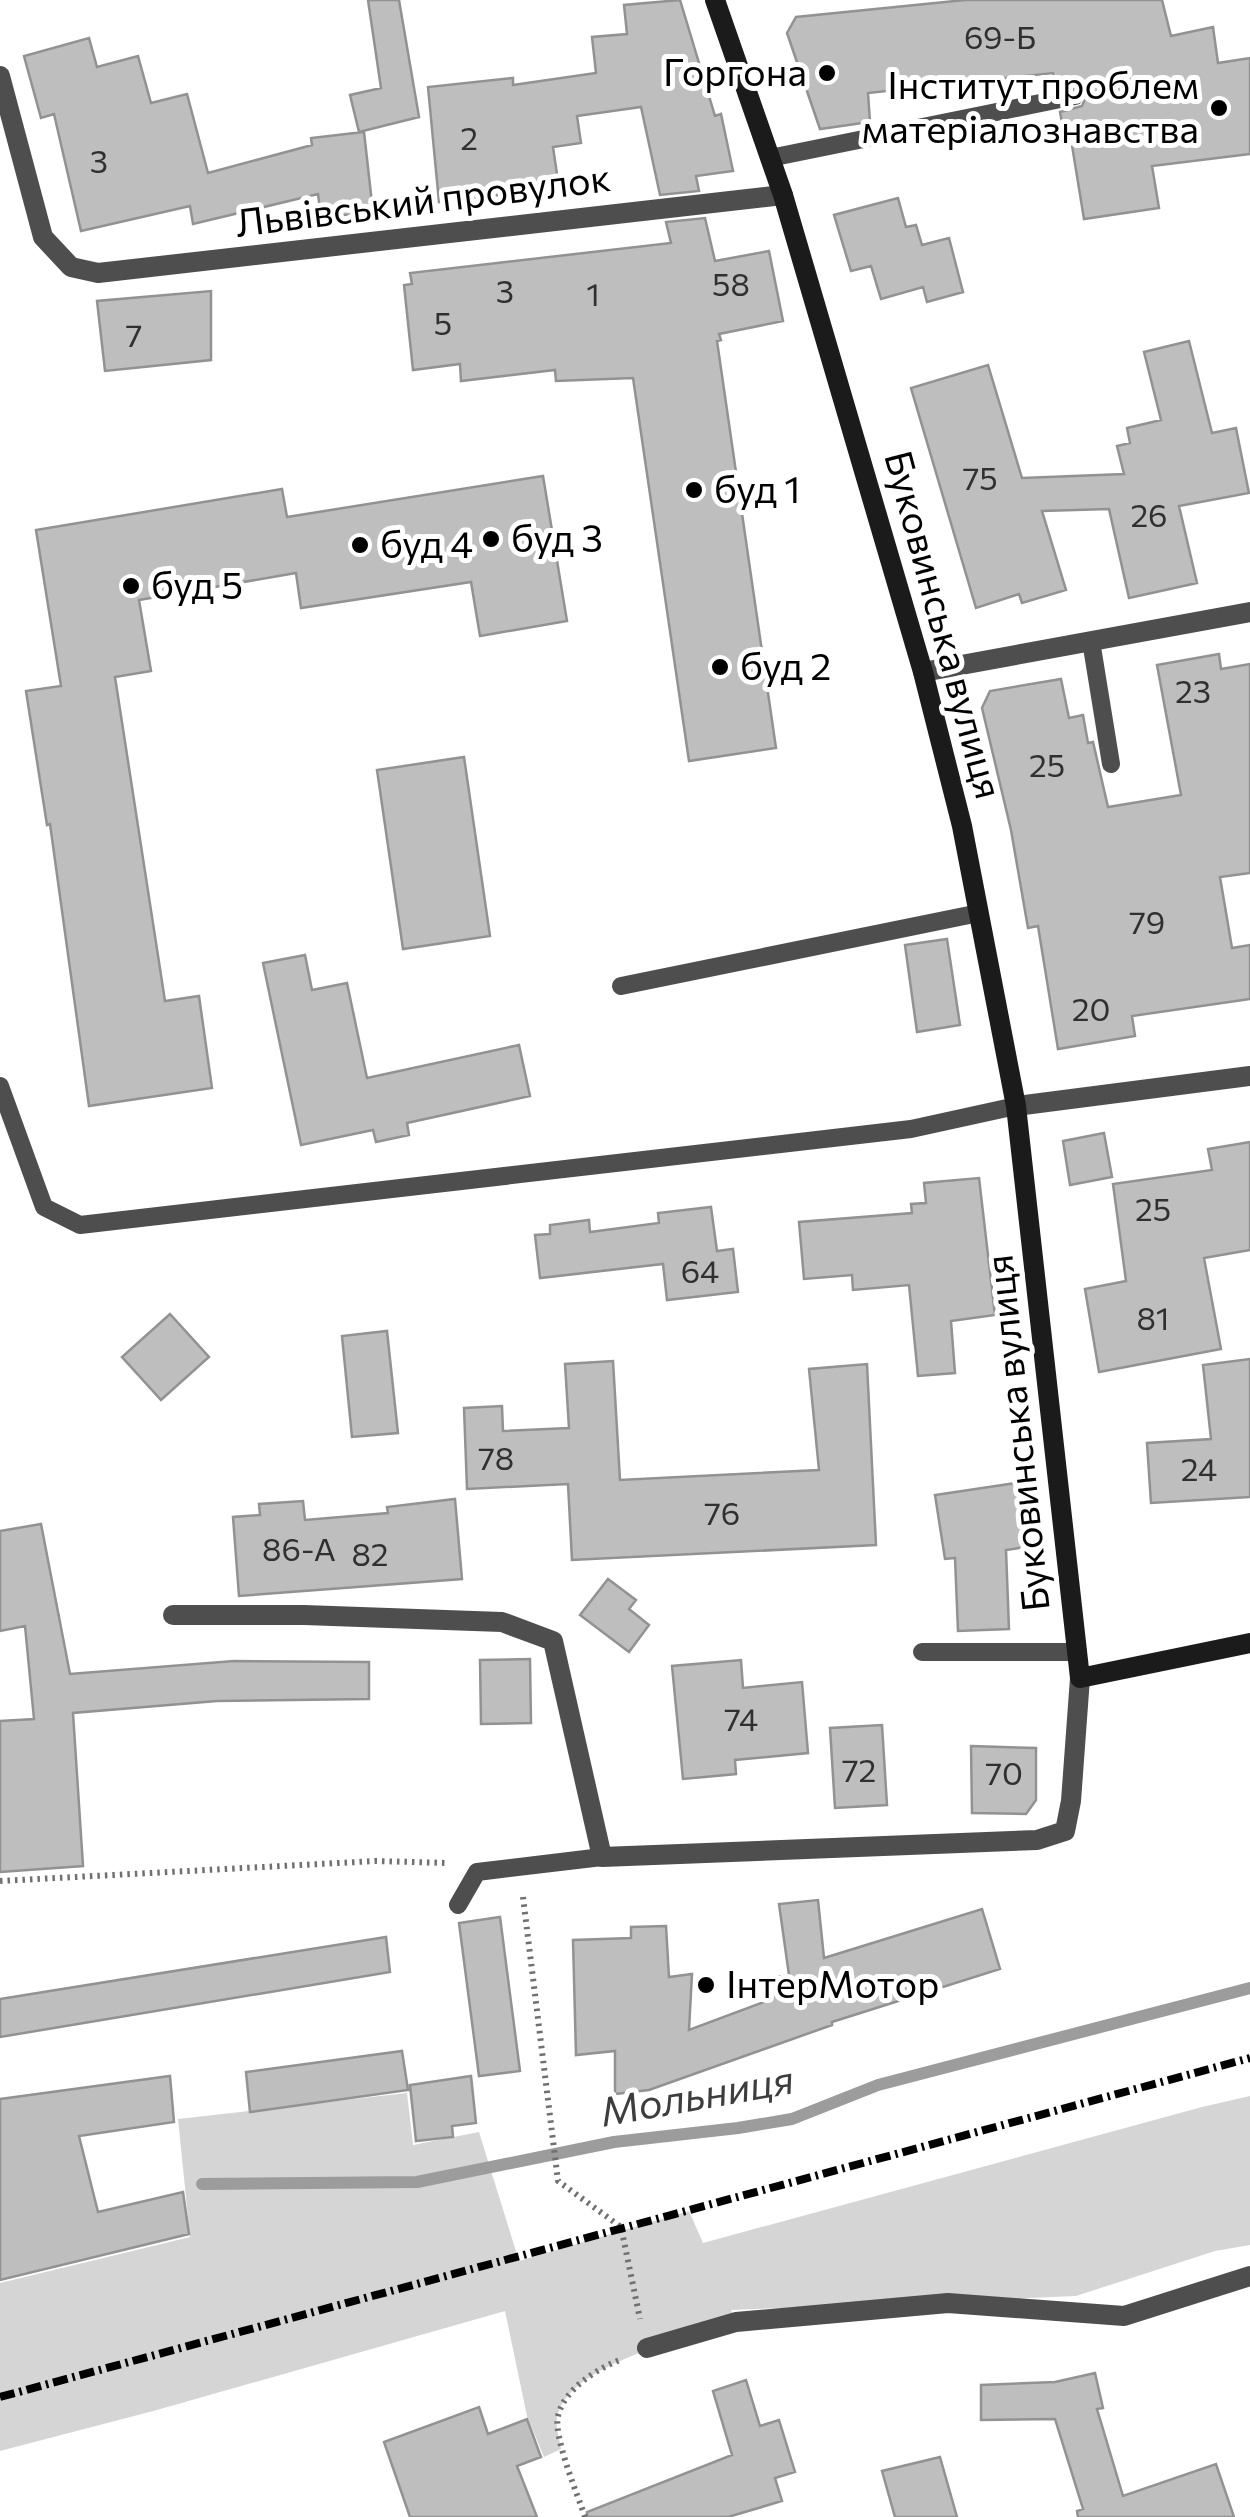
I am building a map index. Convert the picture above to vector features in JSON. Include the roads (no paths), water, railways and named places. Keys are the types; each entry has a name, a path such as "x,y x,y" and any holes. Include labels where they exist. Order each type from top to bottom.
{"street":[{"name":"Буковинська вулиця","path":"602,1857 1036,1840 1065,1831 1071,1801 1080,1678 1016,1106 962,826 923,672 783,195 715,0"},
{"name":"Львівський провулок","path":"0,76 43,238 72,267 98,273 783,195"},
{"path":"923,672 1250,612"},
{"path":"1016,1106 1250,1076"},
{"path":"173,1616 304,1615 502,1622 553,1642 602,1857"},
{"path":"1080,1678 1250,1643"},
{"path":"646,2348 736,2322 948,2303 1124,2316 1250,2276"}],"lane":[{"path":"770,158 1074,96"},
{"path":"1091,641 1112,764"},
{"path":"621,986 979,913"},
{"path":"0,1086 44,1207 80,1225 911,1130 1016,1106"},
{"path":"922,1652 1078,1652"},
{"path":"458,1904 477,1872 602,1857"}],"waterway":[{"name":"Мольниця","path":"202,2184 417,2182 614,2142 792,2119 878,2085 1250,1988"}],"railway":[{"path":"0,2397 1250,2058"}],"place":[{"name":"Горгона","path":"827,73"},
{"name":"Інститут проблем матеріалознавства","path":"1219,108"},
{"name":"буд 1","path":"694,490"},
{"name":"буд 3","path":"491,539"},
{"name":"буд 4","path":"360,545"},
{"name":"буд 5","path":"131,586"},
{"name":"буд 2","path":"720,667"},
{"name":"ІнтерМотор","path":"706,1985"}]}
